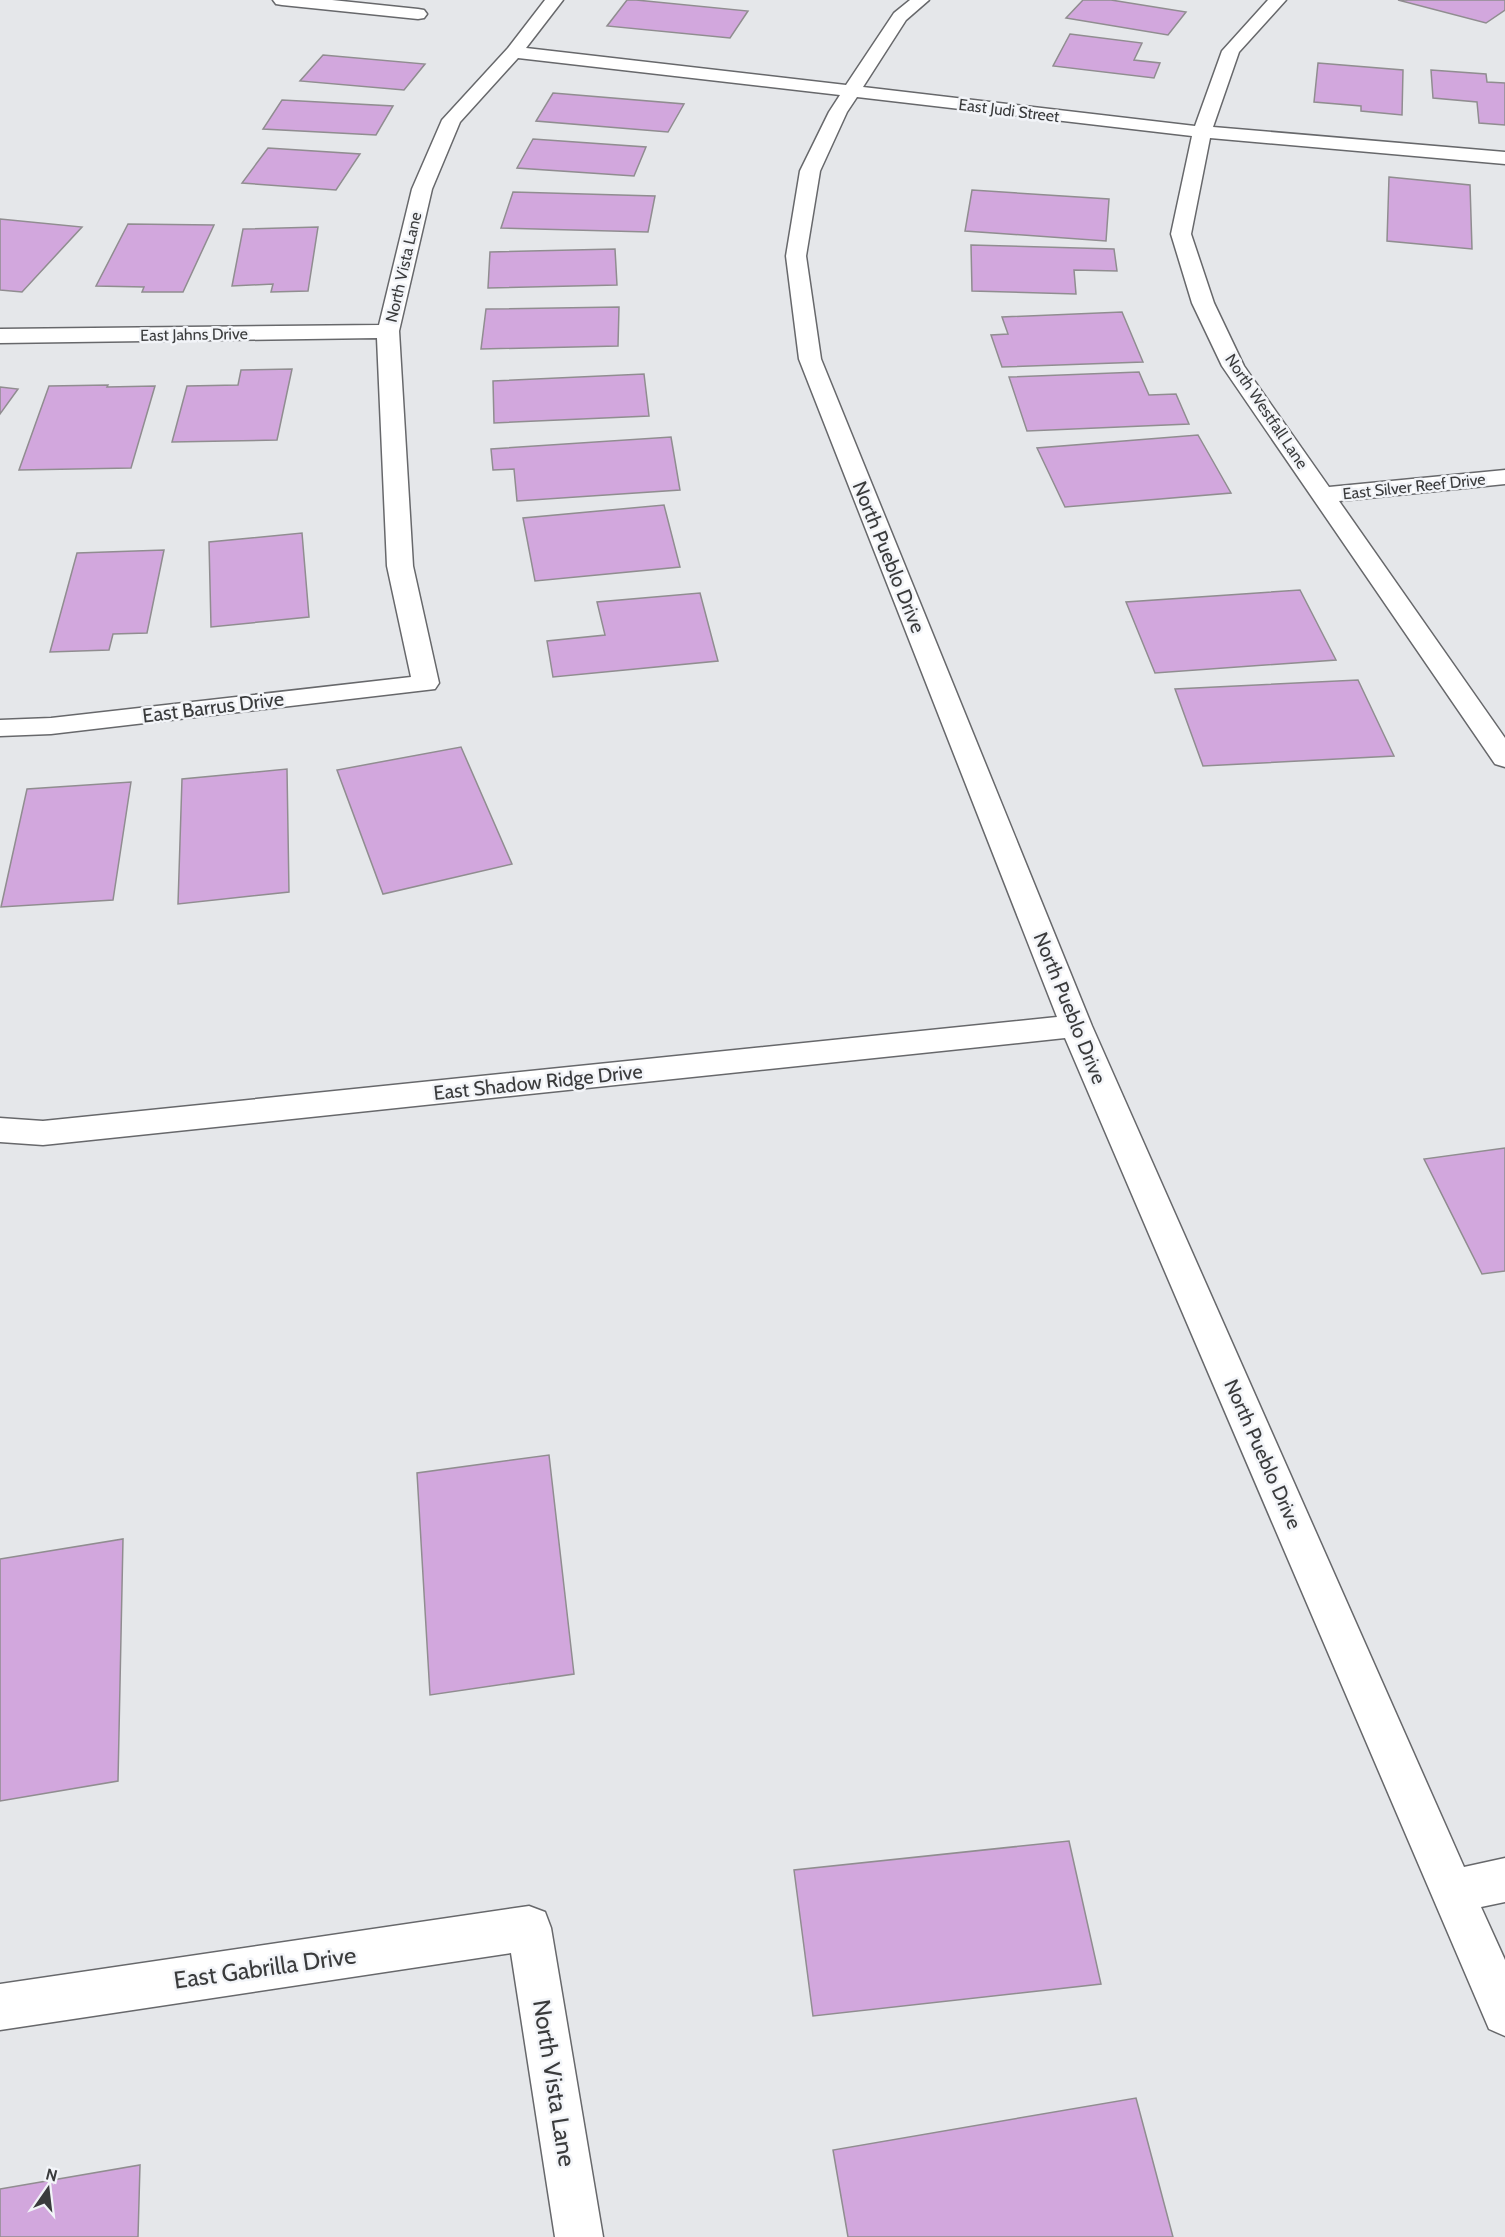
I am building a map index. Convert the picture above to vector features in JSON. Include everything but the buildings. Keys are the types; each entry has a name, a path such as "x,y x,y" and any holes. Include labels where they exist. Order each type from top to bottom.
{"street":[{"path":"282,0 418,14"},
{"name":"North Vista Lane","path":"426,683 400,566 388,331 422,189 451,120 514,52 554,0"},
{"name":"North Pueblo Drive","path":"920,0 900,17 838,112 810,171 796,256 810,359 1076,1026 1454,1891 1505,2013"},
{"name":"North Westfall Lane","path":"1277,0 1231,51 1202,132 1181,234 1203,303 1233,366 1505,758"},
{"name":"East Judi Street","path":"514,52 1202,132 1505,158"},
{"name":"East Jahns Drive","path":"0,336 388,331"},
{"name":"East Silver Reef Drive","path":"1323,495 1505,477"},
{"name":"East Barrus Drive","path":"0,728 51,726 426,683"},
{"name":"East Shadow Ridge Drive","path":"0,1130 43,1133 1076,1026"},
{"path":"1454,1891 1505,1880"},
{"name":"North Vista Lane","path":"529,1928 579,2237"},
{"name":"East Gabrilla Drive","path":"0,2007 529,1928"}]}
